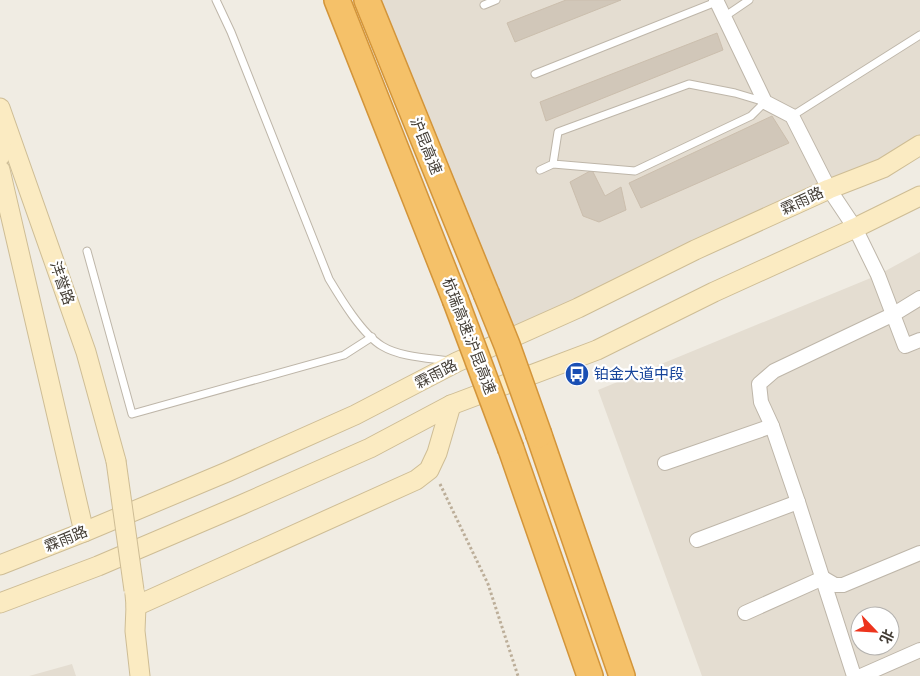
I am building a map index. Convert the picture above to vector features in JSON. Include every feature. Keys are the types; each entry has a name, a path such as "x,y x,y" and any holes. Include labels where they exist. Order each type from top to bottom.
{"highway":[{"name":"杭瑞高速;沪昆高速","path":"337,0 455,299 511,448 590,676"},
{"name":"沪昆高速","path":"367,0 486,293"},
{"name":"杭瑞高速;沪昆高速","path":"486,293 539,435 622,676"}],"main road":[{"path":"0,156 2,113"},
{"name":"沣誉路","path":"2,113 86,352 116,461 135,598 135,632 140,676"},
{"name":"霖雨路","path":"0,565 226,472 355,415 457,362 578,308 695,250 829,189 883,168 920,145"},
{"path":"0,170 84,532"},
{"path":"0,603 98,566 241,505 370,448 451,405 597,350 714,292 855,228 920,196"},
{"path":"135,598 416,480 429,470 437,453 451,405"}],"street":[{"path":"716,1 765,102 792,116 829,189 855,228 878,275 905,346 920,340"},
{"path":"854,676 798,502 762,402 759,384 774,371 894,314 920,298"},
{"path":"665,463 772,426"},
{"path":"697,540 798,502"},
{"path":"823,578 835,585 843,585 920,553"},
{"path":"745,614 823,578"},
{"path":"861,676 920,650"}],"lane":[{"path":"216,0 232,32 329,279 344,304 381,346 398,352 457,362"},
{"path":"484,5 496,0"},
{"path":"724,17 749,0"},
{"path":"535,74 716,1"},
{"path":"792,116 920,35"},
{"path":"540,170 553,164 635,171 751,116 765,102 735,92 689,84 558,132 553,164"},
{"path":"87,251 132,414 344,355 372,337"}],"path":[{"path":"429,470 438,479 488,584 518,676"}],"shaded area":[{"path":"364,0 920,0 920,145 507,345"},
{"path":"920,252 920,676 702,676 598,390 878,275"},
{"path":"72,664 76,676 29,676"}],"building":[{"path":"566,0 621,0 515,42 507,23"},
{"path":"717,33 723,50 546,121 540,102"},
{"path":"772,116 789,143 641,208 629,183"},
{"path":"592,170 605,196 621,187 626,210 599,222 583,216 570,182"}],"place":[{"name":"铂金大道中段","path":"577,374"}]}
